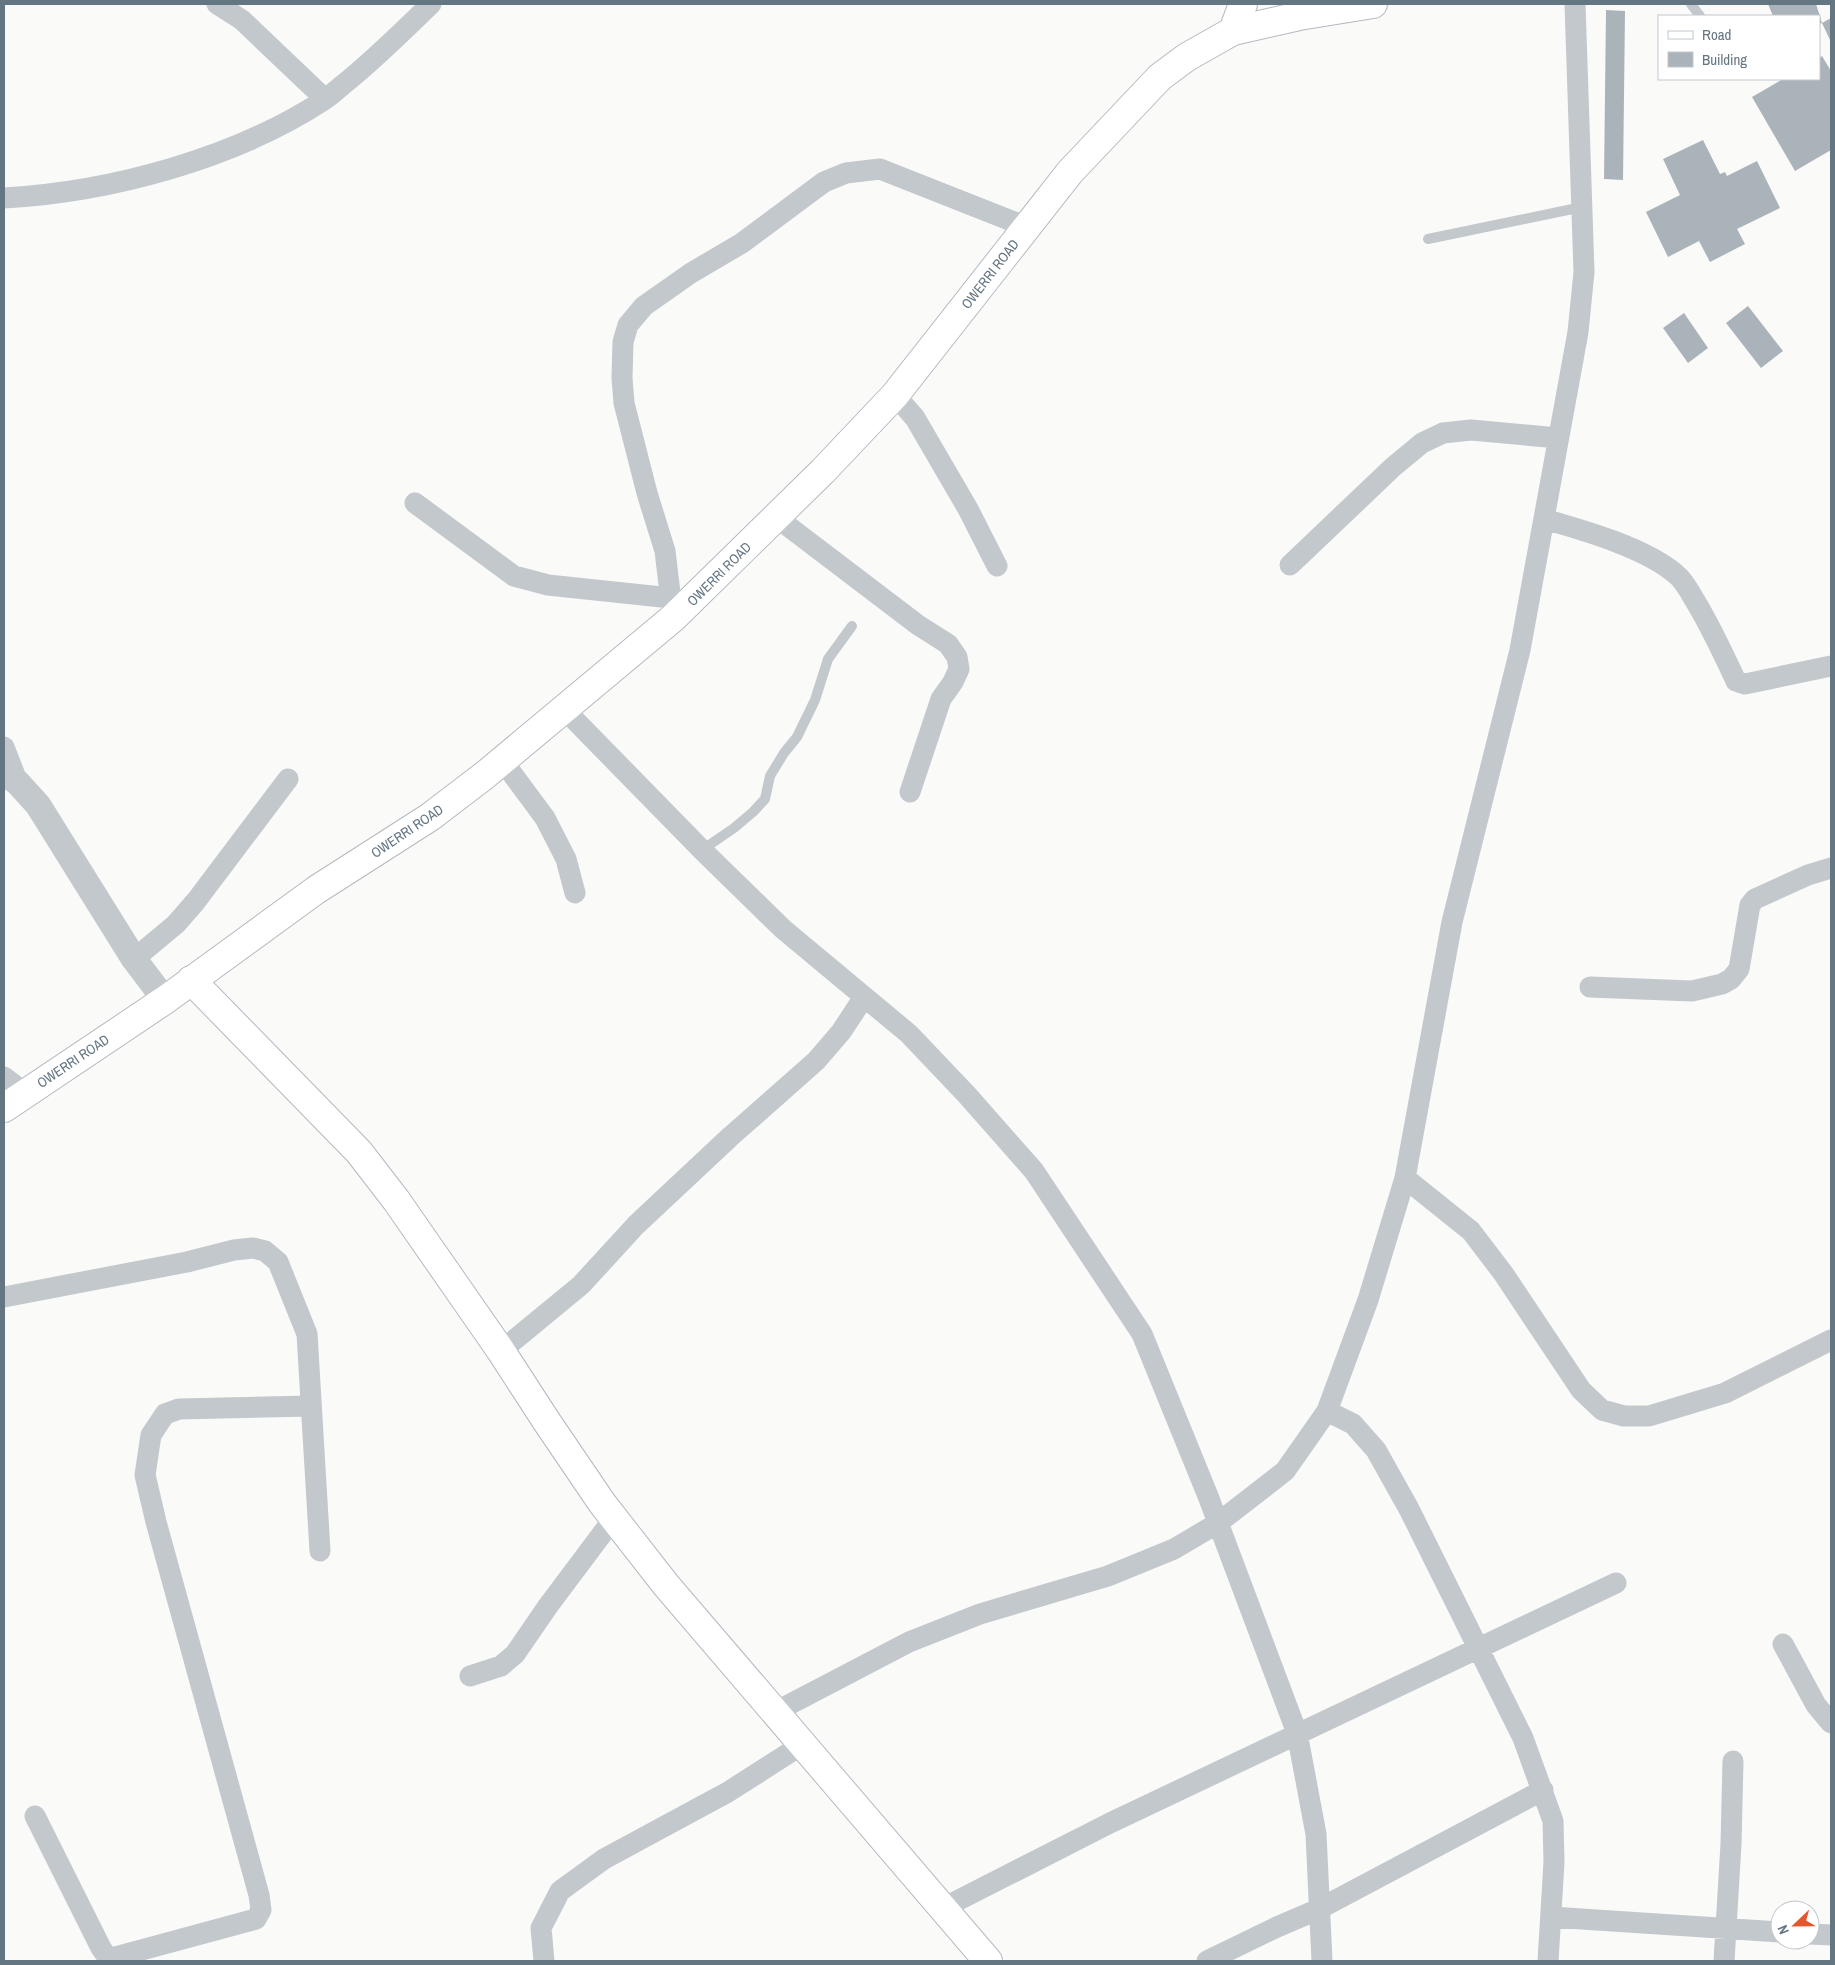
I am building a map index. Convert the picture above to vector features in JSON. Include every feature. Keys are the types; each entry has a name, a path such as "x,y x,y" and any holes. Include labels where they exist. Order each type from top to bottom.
{"main road":[{"path":"1233,31 1243,4"},
{"name":"OWERRI ROAD","path":"14,1101 165,1000 316,890 430,817 564,709 672,608 776,517 895,395 1070,172 1160,77 1187,57 1233,31 1299,16 1373,4"},
{"path":"191,980 359,1152 396,1200 501,1350 547,1422 614,1518 666,1585 988,1961"}],"street":[{"path":"217,4 242,20 325,100"},
{"path":"4,198 40,196 131,179 223,152 282,124 325,100 382,53 431,4"},
{"path":"775,1712 909,1642 980,1614 1108,1576 1174,1549 1218,1523 1285,1471 1327,1411 1368,1300 1405,1178 1452,922 1520,650 1578,332 1584,272 1575,4"},
{"path":"415,503 514,576 548,585 672,608 665,550 647,493 624,404 622,378 623,342 628,324 644,306 691,273 742,242 824,182 846,173 880,169 1027,227"},
{"path":"895,395 915,418 968,509 997,566"},
{"path":"1290,565 1393,467 1422,443 1443,433 1471,430 1558,438"},
{"path":"776,517 918,625 948,644 957,657 959,669 953,682 941,699 910,792"},
{"path":"1544,518 1587,531 1651,557 1667,566 1681,578 1708,621 1736,681 1745,684 1831,666"},
{"path":"564,709 702,850 783,929 909,1034 967,1095 1034,1171 1142,1334 1218,1523 1297,1733 1316,1834 1322,1961"},
{"path":"4,747 11,778 38,806 134,959 165,1000"},
{"path":"502,760 545,818 566,859 575,893"},
{"path":"134,959 181,918 288,779"},
{"path":"1590,987 1692,991 1722,984 1731,979 1739,969 1750,905 1755,899 1799,879 1831,868"},
{"path":"501,1350 581,1285 636,1225 731,1136 816,1062 841,1032 864,997"},
{"path":"4,1077 14,1101"},
{"path":"1405,1178 1471,1230 1503,1273 1581,1390 1602,1410 1624,1416 1649,1416 1725,1393 1831,1340"},
{"path":"4,1297 187,1262 234,1250 253,1248 265,1250 278,1262 307,1334 320,1551"},
{"path":"35,1816 101,1948 106,1955 112,1958 256,1919 261,1910 259,1895 156,1522 145,1475 152,1435 164,1414 179,1409 311,1406"},
{"path":"1327,1411 1353,1424 1376,1450 1523,1738 1554,1821 1548,1961"},
{"path":"470,1676 501,1666 516,1654 548,1606 614,1518"},
{"path":"943,1908 1110,1823 1616,1583"},
{"path":"1783,1644 1816,1705 1831,1723"},
{"path":"544,1961 541,1928 560,1891 604,1859 728,1792 803,1744"},
{"path":"1724,1961 1727,1928 1733,1760"},
{"path":"1207,1961 1319,1909 1543,1790"},
{"path":"1550,1918 1770,1931"}],"lane":[{"path":"1691,4 1699,15"},
{"path":"1428,239 1582,207"},
{"path":"702,850 734,828 765,799 770,776 784,753 797,737 815,700 828,659 852,626"}],"building":[{"path":"1768,4 1816,4 1819,15 1773,15"},
{"path":"1606,10 1625,11 1623,180 1604,179"},
{"path":"1831,18 1831,42 1822,23"},
{"path":"1822,56 1831,71 1831,150 1795,171 1752,97 1781,80 1820,80 1820,57"},
{"path":"1703,140 1720,174 1725,172 1727,176 1757,161 1780,208 1737,229 1745,244 1710,262 1699,241 1668,257 1646,212 1680,195 1663,159"},
{"path":"1748,306 1783,351 1761,368 1726,323"},
{"path":"1684,313 1708,348 1688,363 1663,328"}]}
